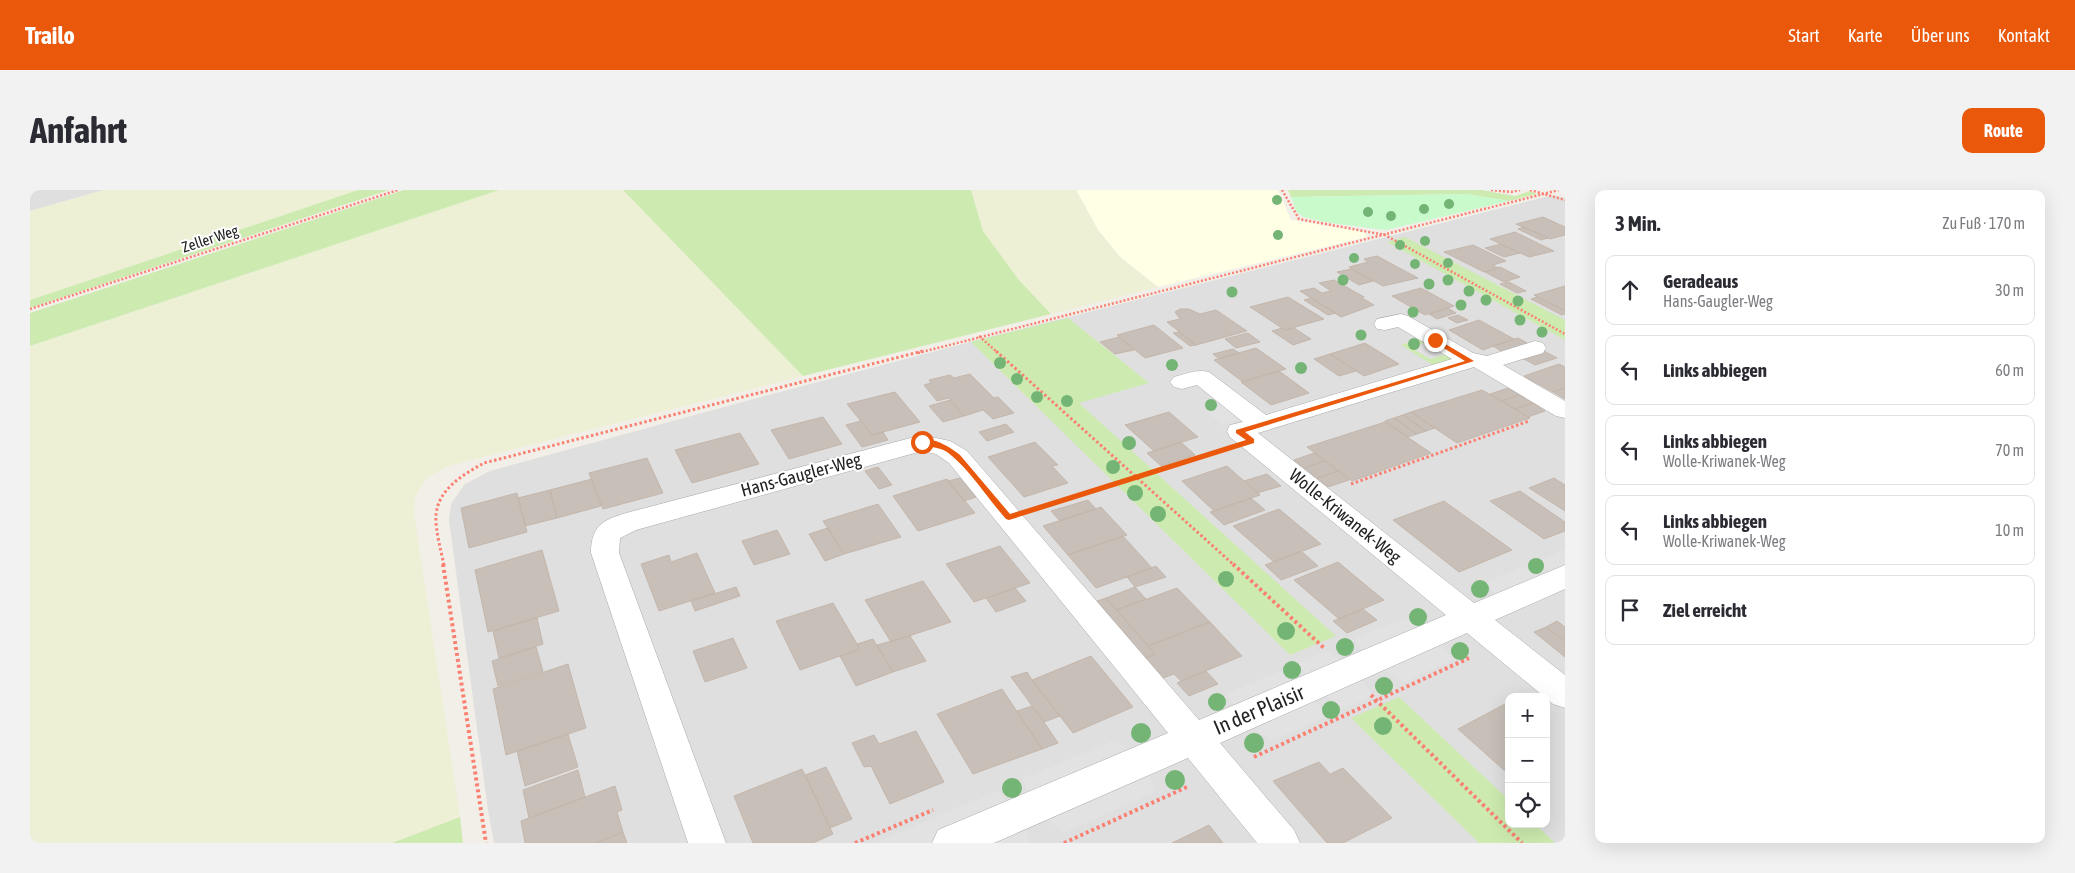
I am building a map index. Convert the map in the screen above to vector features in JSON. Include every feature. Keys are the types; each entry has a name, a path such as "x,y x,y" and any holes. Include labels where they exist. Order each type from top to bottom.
{"street":[{"path":"1385,324 1401,320 1564,410"},
{"path":"1256,433 1477,362 1535,348"},
{"name":"Wolle-Kriwanek-Weg","path":"1182,382 1201,377 1319,496 1565,694"},
{"name":"Hans-Gaugler-Weg","path":"707,843 605,553 605,541 608,533 613,527 630,522 922,442 937,444 948,449 958,457 1281,843"},
{"name":"In der Plaisir","path":"952,843 1348,672 1481,626 1565,576"}],"path":[{"name":"Zeller Weg","path":"30,309 398,190"},
{"path":"1282,190 1287,195 1293,213 1299,219 1385,235 1565,334"},
{"path":"1491,190 1511,192 1520,190"},
{"path":"1530,190 1565,200"},
{"path":"486,843 436,516 442,498 455,479 484,463 1559,190"},
{"path":"979,336 1137,476 1348,672 1522,843"},
{"path":"1319,496 1564,410"},
{"path":"1009,517 1137,476 1256,433"},
{"path":"1064,843 1377,702 1480,652 1481,626"}],"shaded area":[{"path":"30,190 104,190 30,211"},
{"path":"104,190 358,190 30,300 30,211"},
{"path":"499,190 623,190 803,376 448,466 427,478 415,497 414,513 460,817 392,843 30,843 30,346"},
{"path":"971,190 1076,190 1098,230 1121,258 1158,287 1051,314 1019,280 983,231"},
{"path":"1076,190 1278,190 1291,220 1365,232 1367,237 1158,287 1121,258 1098,230"},
{"path":"1553,195 1565,198 1565,843 494,843 449,520 451,504 465,484 490,471 985,338"},
{"path":"1435,340 1455,352 1430,359 1410,347"},
{"path":"1232,402 1251,416 1222,425 1204,409"},
{"path":"1565,549 1565,576 1556,579 1539,561"},
{"path":"1522,567 1554,580 1502,603 1486,582"},
{"path":"1404,618 1434,633 1453,660 1404,682 1370,662 1354,639"},
{"path":"1326,651 1355,668 1373,696 1343,709 1313,687 1298,663"},
{"path":"1279,672 1309,689 1325,717 1271,741 1239,718 1227,693"},
{"path":"1114,740 1144,758 1155,792 1063,833 1033,807 1022,779"},
{"path":"997,791 1022,812 1030,843 875,843"}],"green space":[{"path":"358,190 389,190 30,308 30,300"},
{"path":"404,190 499,190 30,346 30,313"},
{"path":"623,190 971,190 983,231 1019,280 1051,314 803,376"},
{"path":"1288,190 1481,190 1515,196 1530,191 1537,194 1509,201 1466,194 1291,197"},
{"path":"1466,194 1509,201 1386,230 1330,223 1303,217 1296,211 1291,197"},
{"path":"1405,237 1565,320 1565,340 1387,242"},
{"path":"1068,318 1149,383 1079,403 1336,636 1290,655 971,342"},
{"path":"1428,336 1435,340 1411,347 1455,352 1471,361 1441,370 1401,345"},
{"path":"1399,697 1505,796 1505,828 1539,828 1555,843 1479,843 1351,718"},
{"path":"460,817 463,843 392,843"}],"building":[{"path":"1543,217 1565,227 1565,235 1550,239 1516,224"},
{"path":"1524,227 1548,238 1541,240 1518,229"},
{"path":"1515,232 1554,251 1529,257 1490,239"},
{"path":"1501,244 1520,253 1504,257 1485,248"},
{"path":"1473,245 1506,261 1493,265 1498,268 1484,272 1444,252"},
{"path":"1377,256 1418,278 1383,286 1349,267 1368,262 1364,259"},
{"path":"1500,267 1520,277 1504,282 1485,272"},
{"path":"1351,269 1373,281 1359,285 1337,272"},
{"path":"1334,280 1374,305 1341,317 1300,291 1314,288 1322,293 1331,291 1319,283"},
{"path":"1509,282 1526,291 1517,293 1500,284"},
{"path":"1565,286 1565,311 1534,295"},
{"path":"1421,288 1454,306 1425,315 1392,296"},
{"path":"1288,297 1324,319 1285,330 1250,307"},
{"path":"1537,297 1565,311 1565,314 1562,315 1531,299"},
{"path":"1311,298 1336,313 1328,315 1304,300"},
{"path":"1448,308 1456,313 1437,319 1429,314"},
{"path":"1180,309 1189,309 1200,314 1216,310 1247,331 1196,345 1167,322 1180,319 1175,312"},
{"path":"1458,315 1468,320 1457,323 1448,318"},
{"path":"1479,320 1514,339 1483,350 1449,330"},
{"path":"1154,325 1183,348 1145,358 1117,335"},
{"path":"1282,328 1285,330 1294,328 1311,339 1293,345 1272,331"},
{"path":"1179,332 1196,345 1190,346 1173,333"},
{"path":"1248,333 1260,342 1236,348 1225,339"},
{"path":"1119,337 1134,350 1115,354 1100,342"},
{"path":"1518,338 1529,344 1503,352 1493,346"},
{"path":"1365,343 1399,364 1364,376 1330,354"},
{"path":"1256,348 1286,369 1243,382 1214,360"},
{"path":"1233,349 1239,353 1219,359 1213,354"},
{"path":"1544,351 1557,358 1535,365 1522,358"},
{"path":"1330,354 1356,371 1339,376 1314,359"},
{"path":"1559,364 1565,367 1565,388 1553,392 1524,376"},
{"path":"1279,371 1309,393 1271,405 1241,382"},
{"path":"970,374 994,398 998,397 1014,413 993,419 983,410 964,416 949,398 937,401 924,385 931,383 929,380 950,375 954,378"},
{"path":"1508,388 1519,395 1502,401 1490,394"},
{"path":"1565,388 1565,399 1553,392"},
{"path":"1482,390 1530,418 1457,443 1411,412"},
{"path":"895,392 920,422 872,435 847,404"},
{"path":"1519,395 1533,403 1515,409 1502,401"},
{"path":"950,400 964,416 943,422 929,406"},
{"path":"1533,403 1545,411 1528,417 1515,409"},
{"path":"1169,412 1198,437 1154,451 1125,425"},
{"path":"1411,412 1435,428 1426,431 1403,415"},
{"path":"1403,415 1426,431 1417,434 1394,418"},
{"path":"823,417 842,444 789,459 771,430"},
{"path":"1394,418 1417,434 1408,437 1385,421"},
{"path":"861,421 872,435 883,432 888,440 862,447 846,425"},
{"path":"1385,422 1431,453 1352,481 1307,447"},
{"path":"1006,424 1014,432 987,441 979,432"},
{"path":"740,433 759,464 692,483 675,450"},
{"path":"1035,442 1058,465 1052,466 1068,483 1024,497 988,457"},
{"path":"1181,442 1195,455 1161,466 1147,453"},
{"path":"1314,453 1325,461 1304,468 1294,460"},
{"path":"647,458 663,493 603,509 589,473"},
{"path":"1325,461 1338,471 1317,478 1304,468"},
{"path":"1227,466 1260,495 1214,511 1182,481"},
{"path":"878,467 892,485 879,489 865,471"},
{"path":"1338,471 1349,480 1328,487 1317,478"},
{"path":"1267,474 1281,486 1257,493 1244,481"},
{"path":"960,478 976,497 964,501 948,481"},
{"path":"1554,478 1565,485 1565,511 1529,488"},
{"path":"592,479 601,506 557,518 550,490"},
{"path":"947,479 975,513 918,531 893,496"},
{"path":"550,490 557,518 525,526 518,498"},
{"path":"1520,491 1565,522 1565,531 1544,539 1490,501"},
{"path":"517,493 527,532 469,548 461,508"},
{"path":"1251,498 1265,510 1224,525 1210,512"},
{"path":"1088,500 1096,509 1060,521 1051,511"},
{"path":"1444,501 1512,550 1459,572 1393,520"},
{"path":"878,504 901,537 844,554 823,521"},
{"path":"1101,507 1127,535 1068,555 1043,526"},
{"path":"1279,509 1321,544 1274,562 1233,526"},
{"path":"828,528 844,554 825,561 809,534"},
{"path":"777,530 790,554 754,565 742,541"},
{"path":"1123,536 1152,568 1096,588 1068,555"},
{"path":"1000,546 1030,583 974,602 946,564"},
{"path":"542,550 559,611 488,632 475,570"},
{"path":"1301,551 1318,566 1281,580 1265,565"},
{"path":"697,553 715,593 659,611 641,564 669,555 671,562"},
{"path":"1338,562 1384,600 1339,619 1294,580"},
{"path":"1156,566 1166,577 1135,587 1127,577"},
{"path":"923,581 951,622 891,642 865,600"},
{"path":"736,587 740,596 695,611 691,601"},
{"path":"1135,587 1146,599 1116,610 1106,598"},
{"path":"1015,588 1026,601 996,612 986,598"},
{"path":"1177,588 1210,622 1148,646 1117,610"},
{"path":"1106,598 1155,654 1146,658 1097,601"},
{"path":"833,603 860,649 800,670 776,621"},
{"path":"1363,609 1377,620 1347,633 1333,621"},
{"path":"537,618 543,644 499,658 493,631"},
{"path":"1557,621 1565,627 1565,641 1546,627"},
{"path":"1210,622 1242,656 1181,681 1174,674 1163,678 1146,658 1155,654 1148,646"},
{"path":"1546,627 1565,641 1565,657 1534,632"},
{"path":"910,636 926,661 893,672 877,645"},
{"path":"733,638 747,668 705,682 693,651"},
{"path":"873,639 893,672 856,686 840,656 860,649 857,644"},
{"path":"536,647 543,671 498,686 492,661"},
{"path":"1091,656 1133,707 1073,733 1032,680"},
{"path":"568,664 586,728 506,755 493,689"},
{"path":"1206,671 1218,684 1189,696 1177,683"},
{"path":"1027,672 1060,716 1044,722 1011,677"},
{"path":"1002,689 1042,749 973,774 937,714"},
{"path":"1505,704 1505,771 1458,729"},
{"path":"1032,706 1058,743 1042,749 1017,711"},
{"path":"916,731 944,782 890,804 871,766 864,767 852,743 874,735 879,744"},
{"path":"568,734 578,767 525,786 517,751"},
{"path":"1319,762 1330,774 1343,768 1392,818 1343,843 1327,843 1273,781"},
{"path":"826,767 852,819 830,828 805,775"},
{"path":"802,769 833,834 813,843 753,843 734,796"},
{"path":"578,770 585,797 529,818 523,790"},
{"path":"615,786 622,810 617,812 623,832 596,843 525,843 521,821"},
{"path":"1209,825 1223,843 1172,843"},
{"path":"623,832 627,843 596,843"}],"route":[{"path":"922,442 937,444 948,449 958,457 1009,517 1251,441 1239,431 1471,361 1435,340"}]}
